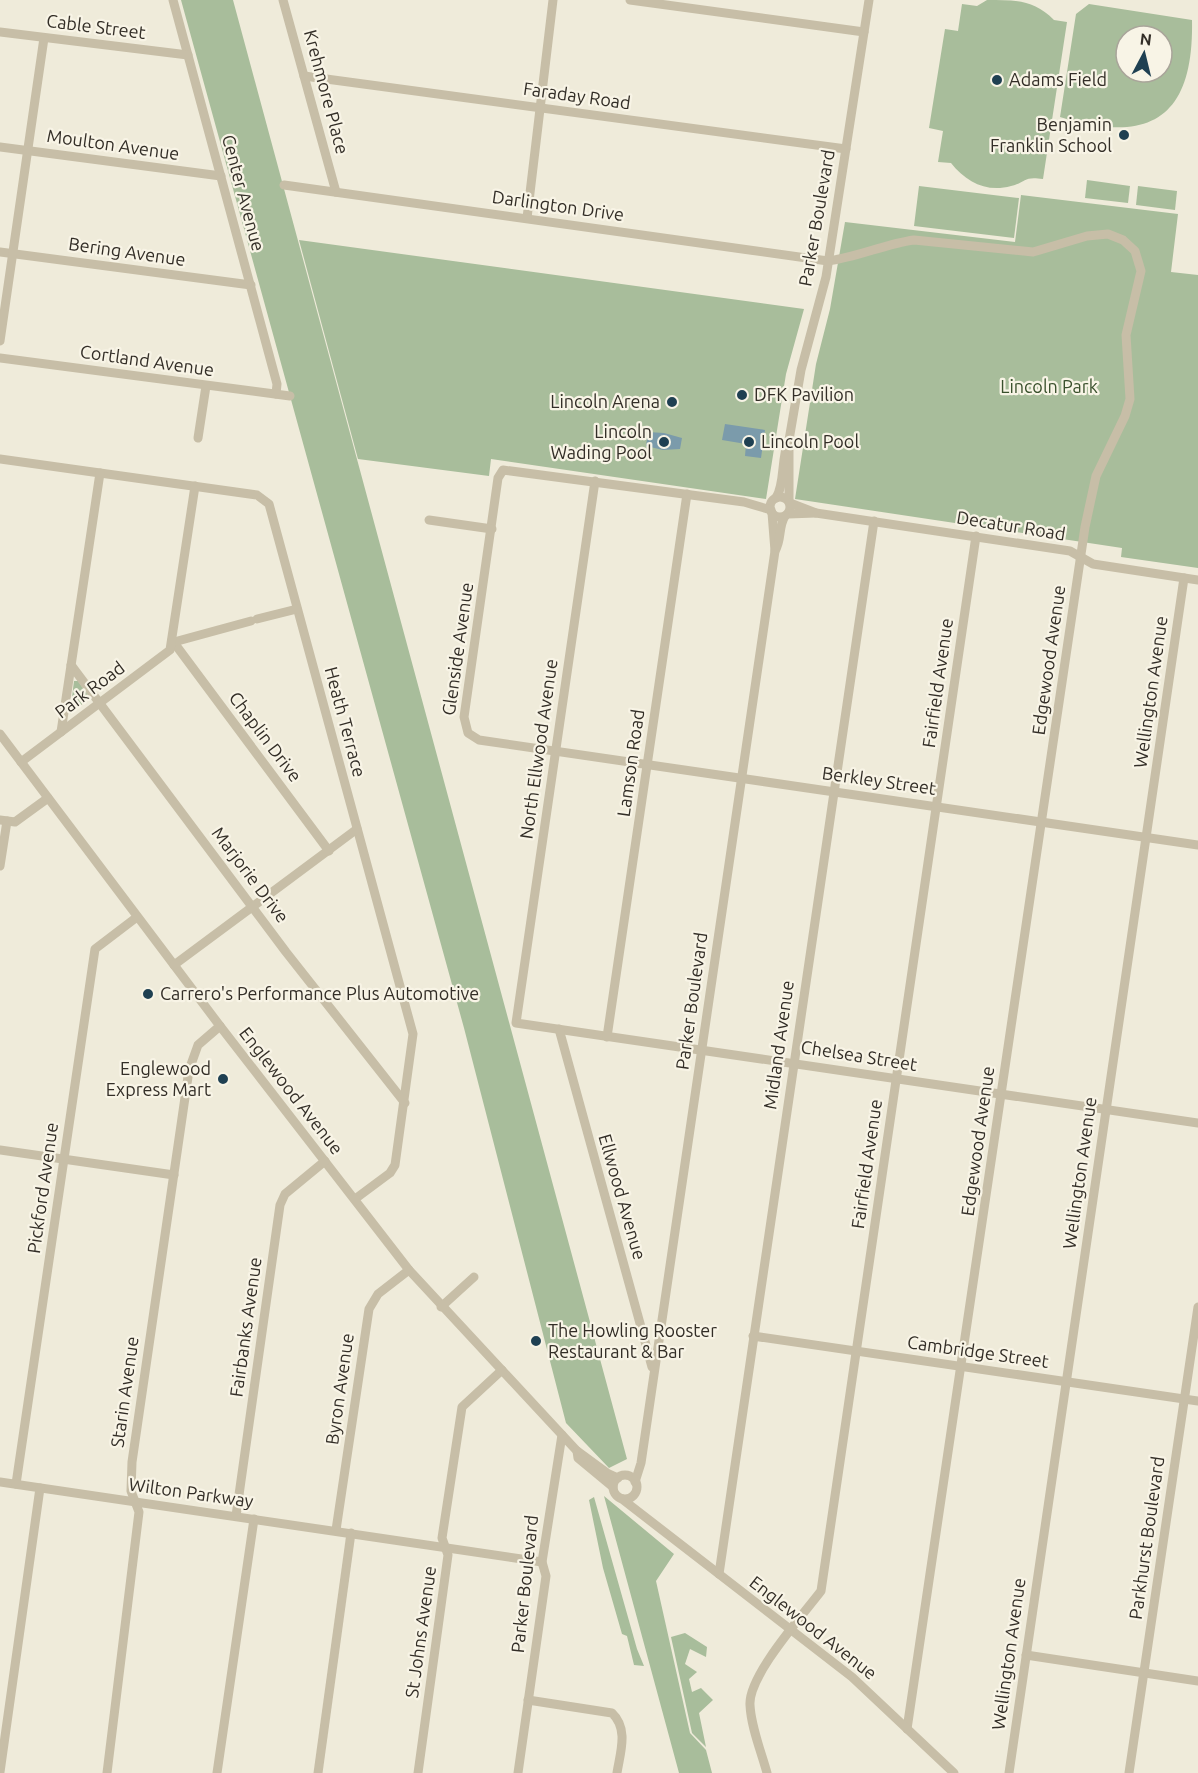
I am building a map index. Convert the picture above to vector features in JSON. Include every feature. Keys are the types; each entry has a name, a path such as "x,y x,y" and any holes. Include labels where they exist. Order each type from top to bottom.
{"street":[{"name":"Center Avenue","path":"173,0 277,384 276,394"},
{"name":"Krehmore Place","path":"283,0 336,192"},
{"path":"527,218 553,0"},
{"path":"630,0 864,32"},
{"name":"Parker Boulevard","path":"775,551 779,544 782,522 787,515 789,440 801,370 828,261 869,0"},
{"name":"Cable Street","path":"0,32 188,55"},
{"path":"0,341 44,38"},
{"name":"Faraday Road","path":"304,76 846,149"},
{"name":"Moulton Avenue","path":"0,147 221,176"},
{"name":"Darlington Drive","path":"284,185 828,261 851,258 896,243 914,240 1024,252 1041,251 1087,236 1108,234 1123,240 1135,251 1141,271 1126,335 1130,399 1125,416 1096,476 1080,558"},
{"name":"Bering Avenue","path":"0,252 251,285"},
{"name":"Cortland Avenue","path":"0,358 290,396"},
{"path":"198,438 206,386"},
{"name":"Parker Boulevard","path":"636,1486 642,1463 641,1456 775,551 771,512 780,488 782,458 789,440"},
{"name":"Heath Terrace","path":"0,459 256,495 266,500 413,1034 405,1103 393,1170 355,1199"},
{"name":"Glenside Avenue","path":"555,751 479,740 465,728 464,717 498,478 503,470 508,469 595,481"},
{"path":"61,732 100,473"},
{"path":"595,481 744,502 780,517 787,515"},
{"name":"North Ellwood Avenue","path":"516,1023 595,481"},
{"path":"195,486 173,641 297,609"},
{"name":"Lamson Road","path":"607,1037 687,494"},
{"path":"744,502 784,497 789,502"},
{"name":"Decatur Road","path":"789,502 816,513"},
{"name":"Decatur Road","path":"787,515 816,513 976,536 1070,551 1093,564 1198,580"},
{"path":"429,520 492,529"},
{"name":"Midland Avenue","path":"719,1574 874,521"},
{"name":"Fairfield Avenue","path":"767,1773 751,1715 750,1696 757,1677 821,1591 976,536"},
{"name":"Edgewood Avenue","path":"908,1729 1080,558"},
{"name":"Wellington Avenue","path":"1009,1773 1184,578"},
{"name":"Park Road","path":"21,762 170,650 173,641"},
{"name":"Chaplin Drive","path":"173,641 329,851"},
{"name":"Marjorie Drive","path":"71,665 252,906 405,1103"},
{"name":"Englewood Avenue","path":"0,734 220,1026 410,1270 441,1307 562,1435 582,1462 613,1488 615,1495 646,1515 852,1677 954,1773"},
{"name":"Berkley Street","path":"555,751 1198,845"},
{"path":"0,866 4,820 15,822 48,798"},
{"path":"174,964 357,829"},
{"name":"Pickford Avenue","path":"16,1484 95,949 137,917"},
{"name":"Chelsea Street","path":"516,1023 1198,1123"},
{"name":"Starin Avenue","path":"107,1773 139,1512 131,1491 132,1462 174,1175 193,1057 198,1045 220,1026"},
{"name":"Ellwood Avenue","path":"559,1029 654,1372"},
{"path":"0,1150 174,1175"},
{"name":"Fairbanks Avenue","path":"236,1516 280,1205 285,1194 325,1161"},
{"name":"Byron Avenue","path":"336,1530 369,1309 378,1294 410,1270"},
{"path":"441,1307 474,1278"},
{"name":"Parkhurst Boulevard","path":"1129,1773 1198,1307"},
{"name":"Cambridge Street","path":"753,1336 1198,1401"},
{"name":"St Johns Avenue","path":"418,1773 448,1555 442,1538 462,1407 502,1370"},
{"name":"Parker Boulevard","path":"518,1773 546,1576 542,1562 562,1435"},
{"name":"Englewood Avenue","path":"576,1451 620,1477 629,1477 636,1486 646,1515"},
{"path":"613,1488 620,1477 629,1472 641,1456"},
{"path":"0,1482 16,1484"},
{"name":"Wilton Parkway","path":"16,1484 351,1533"},
{"path":"622,1499 629,1498 636,1486"},
{"path":"0,1772 40,1488"},
{"path":"217,1773 254,1519"},
{"path":"318,1773 351,1533 542,1562"},
{"path":"1026,1655 1198,1681"},
{"path":"528,1700 612,1713 620,1721 623,1733 617,1773"}],"green space":[{"path":"181,0 233,0 627,1459 609,1468 566,1423 464,1028"},
{"name":"Adams Field","path":"987,0 1024,2 1039,8 1054,20 1067,22 1043,179 1028,179 1002,188 985,187 963,176 951,163 938,162 943,131 929,128 945,29 958,31 962,4 977,6"},
{"path":"1089,4 1192,20 1191,53 1185,80 1175,101 1161,115 1142,124 1119,127 1092,125 1060,117 1076,14"},
{"path":"1087,180 1130,186 1128,203 1085,198"},
{"path":"919,186 1019,198 1014,238 914,226"},
{"path":"1138,186 1177,191 1175,210 1136,205"},
{"name":"Lincoln Park","path":"1021,195 1178,214 1171,272 1198,275 1198,568 1121,557 1122,548 795,499 816,364 830,309 845,222 1015,242"},
{"path":"299,240 804,309 786,374 766,499 491,459 489,476 358,459"},
{"path":"74,681 78,681 90,698 70,714"},
{"path":"604,1496 674,1554 656,1581 690,1733 706,1750 712,1773 679,1773"},
{"path":"594,1497 637,1649 644,1666 634,1665 627,1636 622,1634 603,1568 589,1500"},
{"path":"685,1633 707,1647 706,1657 690,1649 685,1664 697,1672 689,1679 692,1692 701,1688 713,1700 699,1713 706,1747 692,1733 671,1637"}],"water":[{"name":"Lincoln Pool","path":"725,424 765,430 761,458 745,456 746,444 722,440"},
{"name":"Lincoln Wading Pool","path":"648,432 682,438 680,449 663,450 646,446"}],"place":[{"name":"Adams Field","path":"997,80"},
{"name":"Benjamin Franklin School","path":"1124,135"},
{"name":"DFK Pavilion","path":"742,395"},
{"name":"Lincoln Arena","path":"672,402"},
{"name":"Lincoln Wading Pool","path":"664,442"},
{"name":"Lincoln Pool","path":"749,442"},
{"name":"Carrero's Performance Plus Automotive","path":"148,994"},
{"name":"Englewood Express Mart","path":"223,1079"},
{"name":"The Howling Rooster Restaurant & Bar","path":"536,1341"}]}
